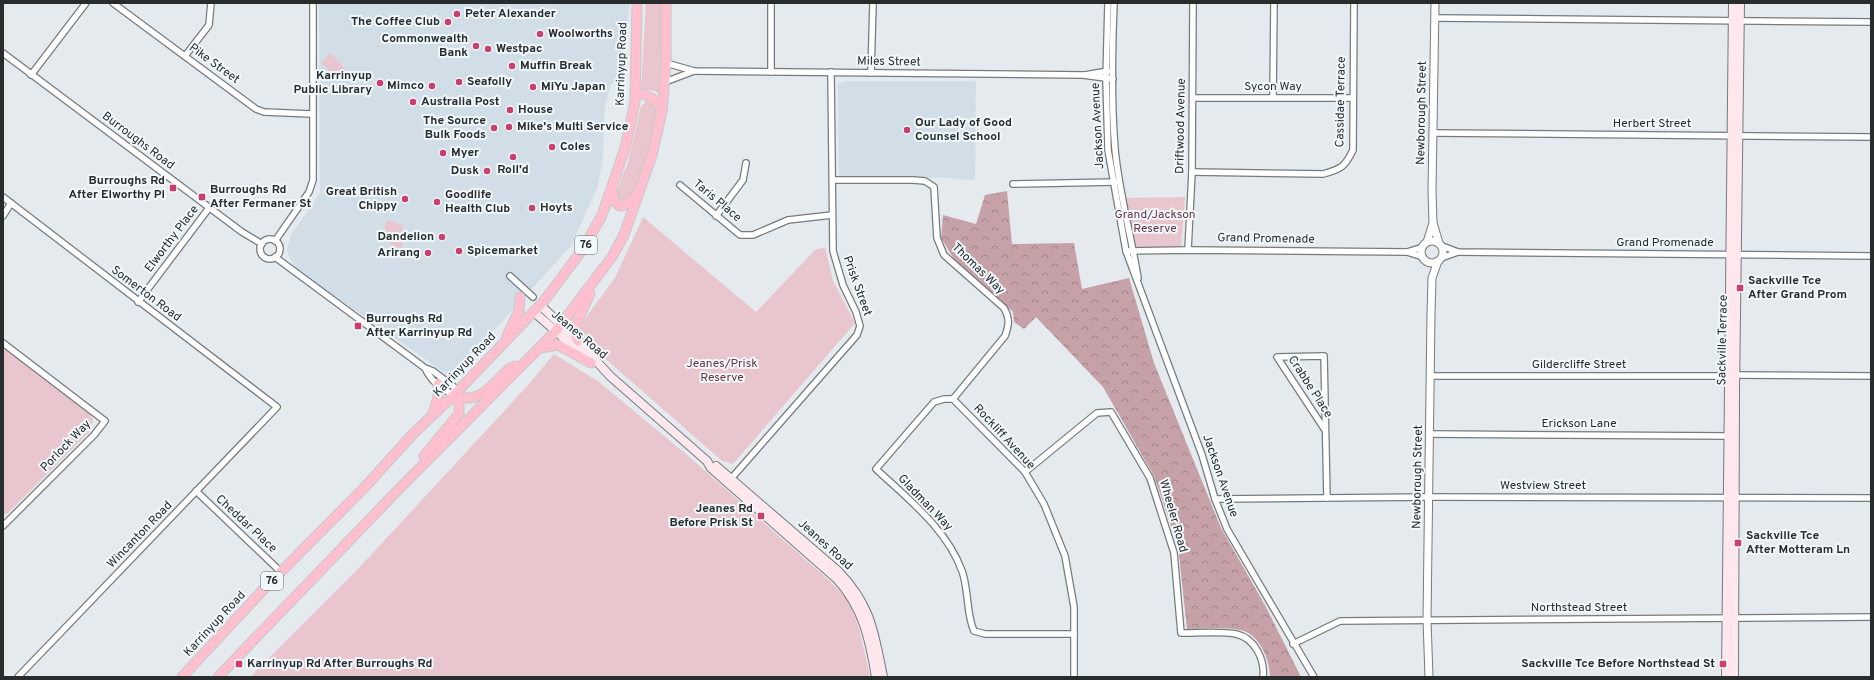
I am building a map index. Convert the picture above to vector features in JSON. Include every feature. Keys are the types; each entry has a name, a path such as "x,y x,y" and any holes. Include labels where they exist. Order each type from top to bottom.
{"highway":[{"name":"Karrinyup Road","path":"182,677 432,415 455,394 537,308 583,249 602,215 625,148 635,102 636,3"},
{"name":"76","path":"218,677 399,489 558,328 612,257 624,235 652,155 662,111 666,63 666,3"},
{"path":"635,93 643,93 652,98 662,111"},
{"path":"613,182 613,198 618,205 625,205 638,194"},
{"path":"578,341 574,330 575,326 590,294 606,274 612,257"},
{"path":"505,341 519,311 520,297"},
{"path":"538,348 549,345 558,345 591,363"},
{"path":"455,394 467,400 480,396 510,368 524,363"},
{"path":"432,415 438,397 438,384"},
{"path":"399,489 459,414 459,405 455,394"}],"main road":[{"name":"Sackville Terrace","path":"1732,3 1736,21"},
{"name":"Sackville Terrace","path":"1726,677 1730,618 1731,376 1736,21 1740,3"},
{"name":"Jeanes Road","path":"537,308 591,363 610,376"},
{"name":"Jeanes Road","path":"558,328 578,341 610,376 707,461 711,468 730,481 838,571 852,587 864,606 871,623 883,677"},
{"name":"Sackville Terrace","path":"1731,376 1728,436 1731,497"},
{"name":"Jeanes Road","path":"730,481 847,589 859,609 865,625 876,677"},
{"name":"Sackville Terrace","path":"1730,618 1734,677"}],"street":[{"path":"30,75 86,3"},
{"name":"Pike Street","path":"113,3 256,109 264,112 312,114"},
{"path":"185,56 209,25 211,3"},
{"path":"275,241 312,185 313,3"},
{"path":"771,3 771,72"},
{"path":"871,73 873,3"},
{"name":"Jackson Avenue","path":"1108,3 1106,71 1108,150 1126,251 1202,455 1215,499 1227,529 1293,644 1314,677"},
{"name":"Jackson Avenue","path":"1114,3 1112,79 1115,150 1141,292"},
{"name":"Driftwood Avenue","path":"1188,250 1192,172 1193,3"},
{"path":"1273,97 1274,3"},
{"name":"Cassidae Terrace","path":"1192,172 1322,174 1339,170 1347,162 1353,150 1354,3"},
{"name":"Newborough Street","path":"1429,677 1428,620 1432,278 1443,252 1433,223 1435,3"},
{"path":"1435,18 1871,22"},
{"name":"Burroughs Road","path":"3,53 30,75 209,208 262,244"},
{"name":"Miles Street","path":"666,63 694,71 1083,75 1112,79"},
{"name":"Miles Street","path":"665,82 694,71"},
{"name":"Miles Street","path":"1083,75 1113,71"},
{"name":"Prisk Street","path":"730,481 857,335 860,326 856,312 843,285 833,251 831,72"},
{"name":"Sycon Way","path":"1193,98 1353,98"},
{"name":"Herbert Street","path":"1433,133 1871,137"},
{"path":"716,216 743,180 746,163"},
{"name":"Thomas Way","path":"833,180 926,181 934,187 937,238 944,255 1004,308 1010,323 1006,336 953,399"},
{"path":"1013,184 1120,182"},
{"name":"Taris Place","path":"680,185 740,235 753,235 788,220 832,215"},
{"name":"Somerton Road","path":"3,197 138,302 277,407"},
{"path":"3,216 11,203"},
{"name":"Elworthy Place","path":"138,302 209,208"},
{"name":"Newborough Street","path":"1432,278 1424,258 1425,245 1433,223"},
{"path":"269,240 275,241 280,249 276,257 269,259 263,256 260,251 262,244 269,240"},
{"path":"1425,245 1432,241 1440,245"},
{"name":"Grand Promenade","path":"1407,252 1425,245"},
{"name":"Grand Promenade","path":"1440,245 1458,252 1871,256"},
{"name":"Grand Promenade","path":"1126,251 1188,250 1407,252 1424,258"},
{"name":"Grand Promenade","path":"1439,260 1458,252"},
{"path":"276,257 425,368 433,371 454,387 455,394 448,393 429,377 425,368"},
{"path":"1424,258 1432,262 1439,260"},
{"path":"510,276 533,298"},
{"name":"Porlock Way","path":"3,343 105,421 3,526"},
{"name":"Crabbe Place","path":"1325,430 1277,357 1324,356 1327,498"},
{"name":"Gildercliffe Street","path":"1430,376 1871,376"},
{"name":"Gladman Way","path":"953,399 944,398 934,402 876,469 914,505 944,537 962,571 968,595 971,626 974,631 985,634 1074,634"},
{"name":"Rockliff Avenue","path":"953,399 1025,472 1044,504 1065,556 1074,607 1074,677"},
{"name":"Wincanton Road","path":"18,677 277,407"},
{"name":"Wheeler Road","path":"1025,472 1097,413 1111,412 1150,478 1155,493 1174,553 1181,633 1237,634 1251,641 1264,669 1264,677"},
{"name":"Erickson Lane","path":"1430,434 1728,436"},
{"name":"Cheddar Place","path":"196,491 281,572"},
{"name":"Westview Street","path":"1215,499 1429,497 1871,498"},
{"name":"Northstead Street","path":"1293,644 1340,621 1871,617"}],"shaded area":[{"path":"319,3 630,3 621,76 611,84 605,106 603,157 598,186 571,246 497,327 448,375 299,271 291,261 287,250 291,235 320,193"},
{"name":"Our Lady of Good Counsel School","path":"846,81 976,81 975,180 916,176 839,177 838,84"}],"green space":[{"path":"646,3 662,3 660,94 655,91 641,89"},
{"path":"331,53 347,71 337,80 321,62"},
{"path":"647,101 654,101 658,115 652,140 635,192 625,201 619,199 616,194 627,166 641,106"},
{"path":"1007,191 1012,244 1074,243 1082,289 1129,278 1154,363 1221,528 1266,607 1301,677 1270,677 1266,655 1258,642 1247,632 1214,628 1187,629 1178,546 1154,476 1103,387 1036,317 1024,329 1014,322 1013,312 954,259 941,238 943,215 976,224 985,195"},
{"name":"Grand/Jackson Reserve","path":"1185,197 1181,248 1135,247 1124,198"},
{"name":"Jeanes/Prisk Reserve","path":"643,217 756,312 815,250 825,247 833,281 855,323 733,464 721,460 575,332 615,278"},
{"path":"388,220 403,225 402,248 392,245 386,239 385,227"},
{"path":"3,350 6,350 89,412 93,420 90,431 7,514 3,513"},
{"path":"554,354 599,382 687,455 831,582 849,601 859,628 870,677 250,677 358,569 530,383"}],"place":[{"name":"Peter Alexander","path":"457,14"},
{"name":"The Coffee Club","path":"448,22"},
{"name":"Woolworths","path":"540,34"},
{"name":"Commonwealth Bank","path":"476,46"},
{"name":"Westpac","path":"488,49"},
{"name":"Muffin Break","path":"512,66"},
{"name":"Seafolly","path":"459,82"},
{"name":"Karrinyup Public Library","path":"380,83"},
{"name":"Mimco","path":"432,86"},
{"name":"MiYu Japan","path":"533,87"},
{"name":"Australia Post","path":"413,102"},
{"name":"House","path":"510,110"},
{"name":"Mike's Multi Service","path":"509,127"},
{"name":"The Source Bulk Foods","path":"494,128"},
{"name":"Our Lady of Good Counsel School","path":"907,130"},
{"name":"Coles","path":"552,147"},
{"name":"Myer","path":"443,153"},
{"name":"Roll'd","path":"513,157"},
{"name":"Dusk","path":"487,171"},
{"name":"Burroughs Rd After Elworthy Pl","path":"173,188"},
{"name":"Burroughs Rd After Fermaner St","path":"202,197"},
{"name":"Great British Chippy","path":"405,199"},
{"name":"Goodlife Health Club","path":"437,202"},
{"name":"Hoyts","path":"532,208"},
{"name":"Dandelion","path":"442,237"},
{"name":"Spicemarket","path":"459,251"},
{"name":"Arirang","path":"428,253"},
{"name":"Sackville Tce After Grand Prom","path":"1740,288"},
{"name":"Burroughs Rd After Karrinyup Rd","path":"358,326"},
{"name":"Jeanes Rd Before Prisk St","path":"761,516"},
{"name":"Sackville Tce After Motteram Ln","path":"1738,543"},
{"name":"Karrinyup Rd After Burroughs Rd","path":"239,664"},
{"name":"Sackville Tce Before Northstead St","path":"1723,664"}]}
